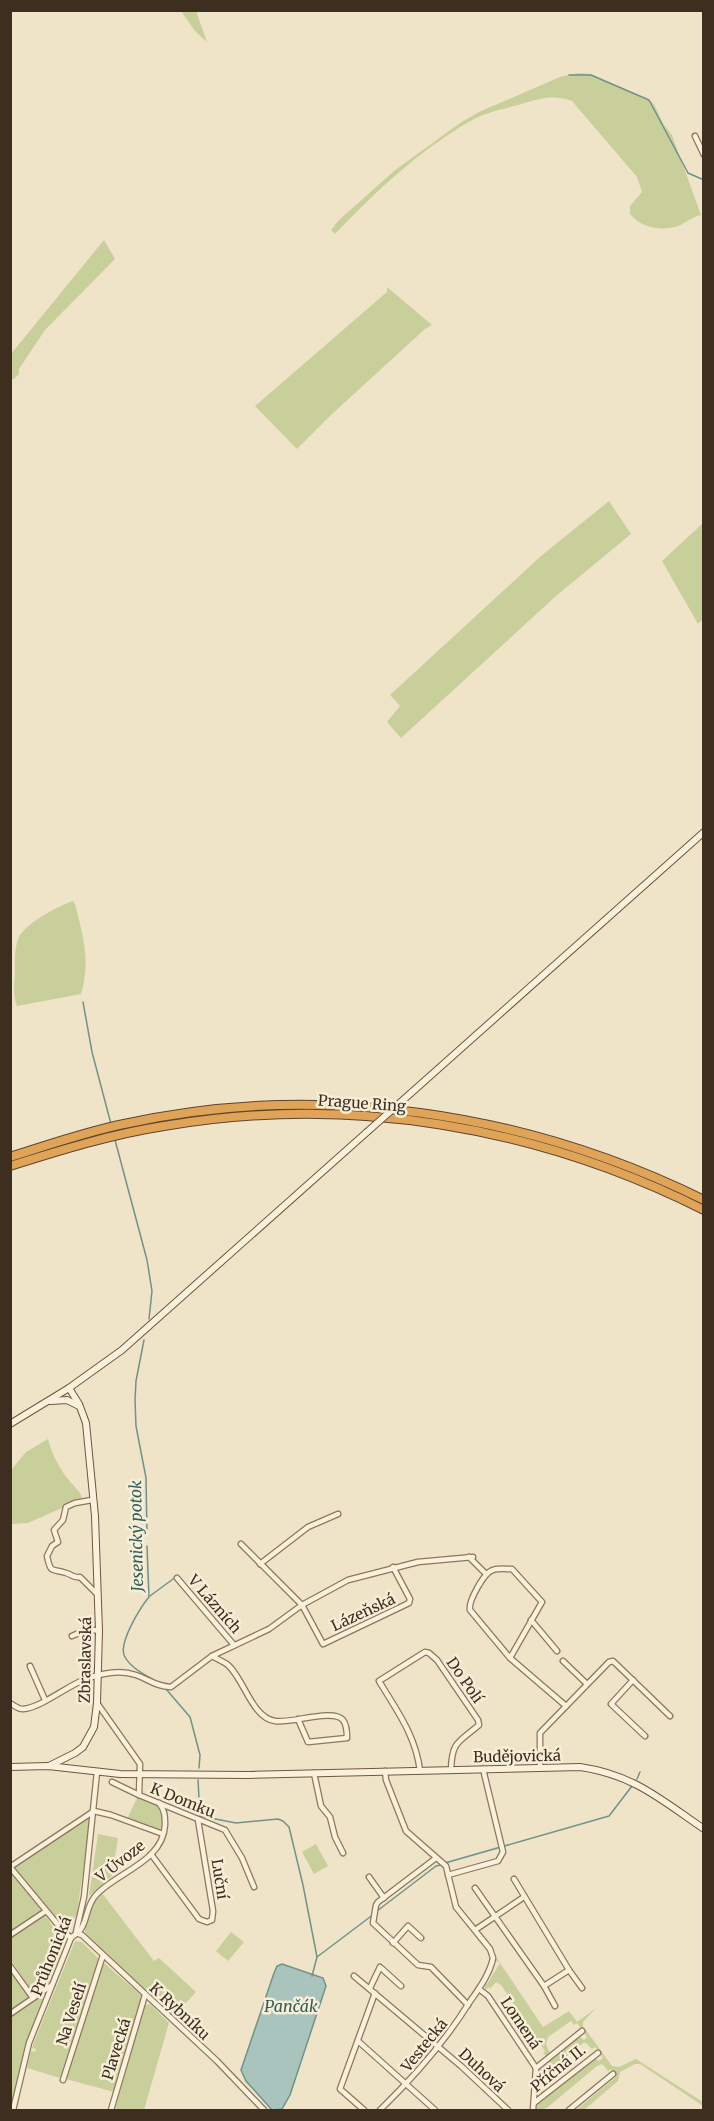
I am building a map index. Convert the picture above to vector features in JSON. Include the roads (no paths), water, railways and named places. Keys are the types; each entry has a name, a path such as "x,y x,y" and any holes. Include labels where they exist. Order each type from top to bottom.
{"highway":[{"name":"Prague Ring","path":"10,1166 126,1124 241,1107 308,1105 372,1107 485,1123 565,1144 628,1166 704,1200"},
{"name":"Prague Ring","path":"10,1157 94,1136 128,1133 203,1120 280,1114 339,1114 424,1122 483,1132 563,1152 625,1174 704,1210"}],"main road":[{"path":"10,1424 100,1367 142,1333 704,832"},
{"name":"Zbraslavská","path":"48,1766 80,1750 88,1740 94,1727 97,1703 99,1631 95,1515 90,1454 86,1423 81,1407 69,1388"},
{"path":"48,1402 67,1400 81,1407"},
{"name":"Budějovická","path":"10,1767 48,1766 140,1774 385,1772 540,1766 580,1767 617,1775 652,1793 704,1829"}],"street":[{"path":"696,136 704,155"},
{"path":"92,1500 75,1503 66,1508 63,1520 54,1530 58,1542 52,1546 47,1556 53,1571 66,1573 73,1578 80,1577 97,1594"},
{"path":"260,1564 308,1527 338,1514"},
{"path":"241,1544 302,1605"},
{"name":"Lázeňská","path":"393,1567 410,1599 409,1603 323,1644 302,1605 348,1580 393,1567 418,1562 471,1557 486,1574"},
{"path":"510,1658 542,1602 512,1569 492,1570 486,1574 469,1603 469,1607 510,1658 566,1706"},
{"name":"V Lázních","path":"177,1578 234,1645"},
{"name":"V Lázních","path":"10,1704 21,1709 31,1707 85,1679 109,1672 135,1675 157,1686 171,1687 212,1656 269,1629 302,1605"},
{"path":"531,1620 557,1651"},
{"path":"72,1636 88,1629 99,1631"},
{"name":"Do Polí","path":"420,1771 418,1754 407,1728 379,1682 424,1652 437,1660 478,1720 478,1725 455,1745 452,1751 451,1770"},
{"path":"212,1656 229,1666 262,1716 275,1721 336,1715 343,1719 347,1727 347,1738 308,1742 298,1719"},
{"path":"98,1660 109,1672"},
{"path":"563,1661 587,1684"},
{"path":"540,1766 539,1735 609,1662 613,1662 670,1716"},
{"path":"30,1666 45,1700"},
{"path":"633,1680 611,1704 645,1736"},
{"path":"97,1703 140,1764 140,1774"},
{"path":"448,1875 498,1861 501,1858 502,1847 483,1768"},
{"name":"Průhonická","path":"13,2110 29,2043 71,1938 76,1933 84,1897 97,1772"},
{"path":"385,1772 406,1831 441,1862 448,1875 456,1907 475,1930 524,1897"},
{"path":"314,1773 321,1806 330,1817 335,1837 343,1853"},
{"name":"K Domku","path":"139,1795 140,1774"},
{"name":"K Domku","path":"112,1782 221,1828 227,1833 242,1858 254,1887"},
{"name":"V Úvoze","path":"76,1933 81,1929 88,1908 97,1894 151,1854 163,1834 165,1816 159,1803"},
{"path":"71,1938 10,1867 94,1811 163,1834"},
{"name":"Luční","path":"151,1854 199,1919 207,1922 212,1920 213,1911 198,1820"},
{"path":"441,1862 376,1905 374,1925 418,1965 431,1967 468,2005"},
{"path":"369,1877 384,1898"},
{"path":"514,1879 582,1988"},
{"path":"475,1888 544,1986 555,2006"},
{"path":"10,1935 46,1911"},
{"path":"393,1943 408,1926 422,1938"},
{"name":"Vestecká","path":"380,2110 439,2048 479,1989 494,1958 475,1930"},
{"name":"K Rybníku","path":"76,1933 82,1935 217,2061 264,2110"},
{"name":"Na Veselí","path":"63,2080 103,1955"},
{"path":"10,1966 33,1998"},
{"path":"370,1988 380,1967 401,1986"},
{"path":"544,1986 569,1970"},
{"name":"Duhová","path":"354,1976 508,2110"},
{"path":"10,2014 52,1985"},
{"name":"Lomená","path":"479,1989 488,1996 536,2068 533,2110"},
{"path":"364,2110 340,2089 375,1993"},
{"name":"Plavecká","path":"111,2110 145,1995"},
{"path":"536,2068 582,2031"},
{"path":"358,2042 435,2110"},
{"name":"Příčná II.","path":"534,2103 597,2053"},
{"path":"569,2110 613,2074"}],"water":[{"name":"Pančák","path":"282,1964 323,1978 326,1986 290,2095 282,2109 272,2110 246,2081 241,2070 274,1973 277,1966"}],"waterway":[{"path":"569,75 591,75 649,100 688,173 704,180"},
{"name":"Jesenický potok","path":"83,1002 92,1052 111,1124"},
{"name":"Jesenický potok","path":"115,1140 147,1260 152,1291 149,1319"},
{"name":"Jesenický potok","path":"144,1340 136,1381 135,1400 136,1426 146,1478 147,1533"},
{"name":"Jesenický potok","path":"147,1546 149,1597 131,1627 123,1651 131,1664 155,1681"},
{"path":"150,1596 173,1579"},
{"name":"Jesenický potok","path":"166,1689 190,1717 200,1755 199,1768"},
{"path":"637,1779 640,1772"},
{"name":"Jesenický potok","path":"198,1780 200,1816 236,1823 278,1819 289,1827 317,1957 312,1976"},
{"path":"445,1863 609,1816 632,1786"},
{"path":"377,1911 436,1866 441,1865"},
{"path":"317,1957 374,1914"}]}
